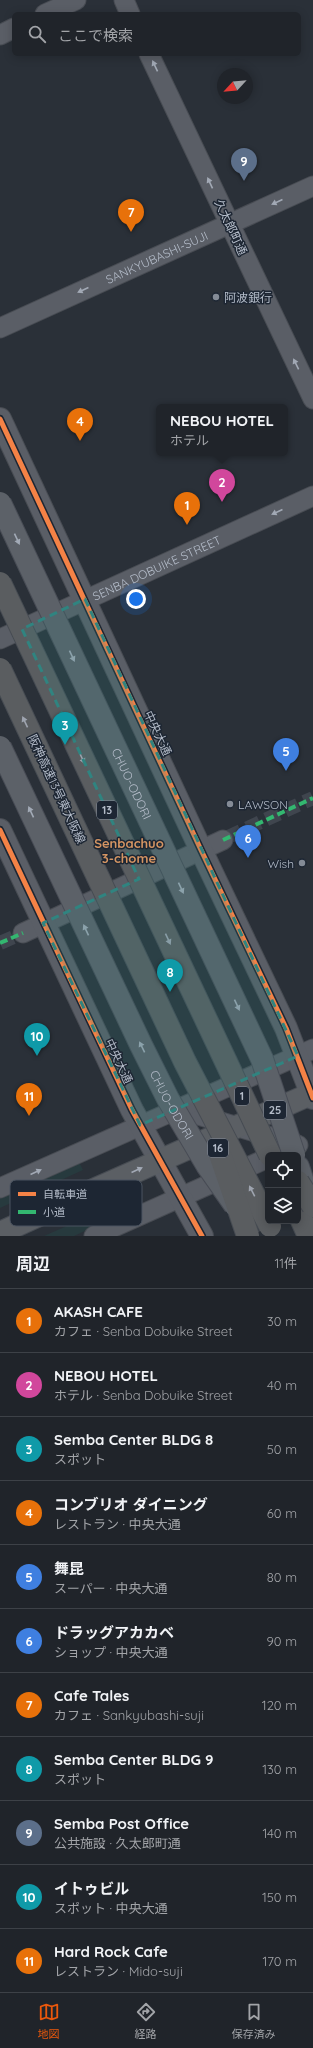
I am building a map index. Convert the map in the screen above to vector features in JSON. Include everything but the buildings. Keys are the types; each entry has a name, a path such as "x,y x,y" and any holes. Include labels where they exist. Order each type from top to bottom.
{"highway":[{"name":"13","path":"0,583 214,1037"},
{"name":"阪神高速13号東大阪線","path":"0,669 185,1062"},
{"path":"214,1037 297,1148"},
{"name":"1","path":"214,1037 269,1152"},
{"path":"185,1062 274,1236"},
{"name":"16","path":"185,1062 218,1148 248,1236"},
{"name":"25","path":"116,1180 312,1095"},
{"path":"301,1187 313,1206"},
{"path":"301,1219 309,1236"},
{"name":"25","path":"0,1233 15,1226"}],"main road":[{"name":"CHUO-ODORI","path":"0,503 262,1059 297,1148"},
{"name":"CHUO-ODORI","path":"0,747 137,1038 168,1099 207,1165 256,1236"},
{"path":"301,1176 313,1212"}],"street":[{"path":"49,12 76,0"},
{"path":"124,0 129,12"},
{"path":"0,35 12,29"},
{"name":"久太郎町通","path":"150,56 313,399"},
{"name":"SANKYUBASHI-SUJI","path":"0,328 313,186"},
{"name":"中央大通","path":"0,419 201,850 306,1053 312,1095"},
{"name":"SENBA DOBUIKE STREET","path":"0,639 313,496"},
{"name":"中央大通","path":"0,830 140,1126 182,1197"},
{"path":"23,933 223,840"},
{"path":"18,1180 306,1053"},
{"path":"215,1182 261,1072"},
{"path":"178,1109 238,1126 297,1148"},
{"path":"284,1152 297,1148"},
{"path":"142,1215 265,1159"},
{"path":"0,1188 10,1184"},
{"path":"182,1197 202,1236"},
{"path":"94,1236 117,1226"}],"highlighted area":[{"path":"85,599 298,1056 140,1125 43,923 139,879 22,629"}],"green space":[{"path":"78,1160 83,1170 61,1180 35,1180"},
{"path":"10,1191 10,1203 0,1208 0,1196"},
{"path":"67,1226 95,1226 74,1236 44,1236"}],"tunnel":[{"path":"228,837 313,798"},
{"path":"0,943 23,933"}],"marked path":[{"path":"223,840 313,798"},
{"path":"0,943 23,933"}],"cycle path":[{"path":"0,419 201,850 286,1028 313,1098"},
{"path":"0,830 132,1110 202,1236"}],"place":[{"name":"Semba Post Office","path":"244,181"},
{"name":"Cafe Tales","path":"131,232"},
{"name":"阿波銀行","path":"216,297"},
{"name":"コンブリオ ダイニング","path":"80,441"},
{"name":"NEBOU HOTEL","path":"222,502"},
{"name":"AKASH CAFE","path":"187,525"},
{"name":"Semba Center BLDG 8","path":"65,745"},
{"name":"舞昆","path":"286,771"},
{"name":"LAWSON","path":"230,804"},
{"name":"ドラッグアカカベ","path":"248,858"},
{"name":"Wish","path":"302,863"},
{"name":"Semba Center BLDG 9","path":"170,992"},
{"name":"イトゥビル","path":"37,1056"},
{"name":"Hard Rock Cafe","path":"29,1116"}],"district":[{"name":"Senbachuo 3-chome","path":"129,850"}]}
